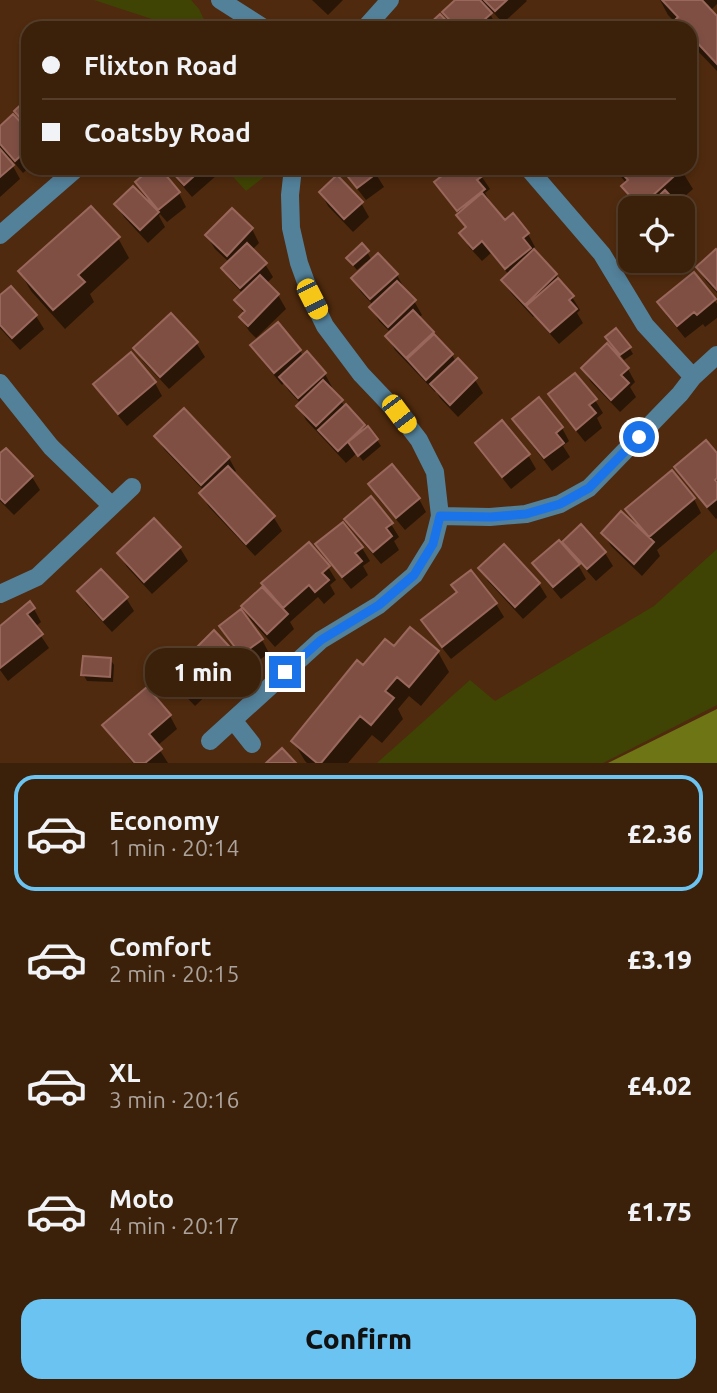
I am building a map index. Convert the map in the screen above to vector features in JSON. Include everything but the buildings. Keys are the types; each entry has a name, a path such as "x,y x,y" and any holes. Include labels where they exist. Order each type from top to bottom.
{"street":[{"path":"220,0 253,21"},
{"path":"371,21 390,0"},
{"path":"0,236 69,175"},
{"path":"210,741 321,640 379,605 414,575 433,544 440,516 435,472 419,440 399,414 361,374 325,326 312,299 299,263 291,228 292,175"},
{"path":"534,175 602,254 645,326 694,377"},
{"path":"440,516 491,517 526,514 560,504 589,488 717,355"},
{"path":"0,383 51,447 111,506"},
{"path":"0,594 37,576 132,487"},
{"path":"233,720 252,744"}],"green space":[{"path":"94,0 191,0 205,21 158,21"},
{"path":"231,175 268,175 264,177 246,191"},
{"path":"717,549 717,705 603,763 377,763 470,680 495,701 654,606"},
{"path":"717,709 717,763 608,763"}],"route":[{"path":"285,672 321,640 379,605 414,575 433,544 440,516 491,517 526,514 560,504 589,488 639,437"}]}
